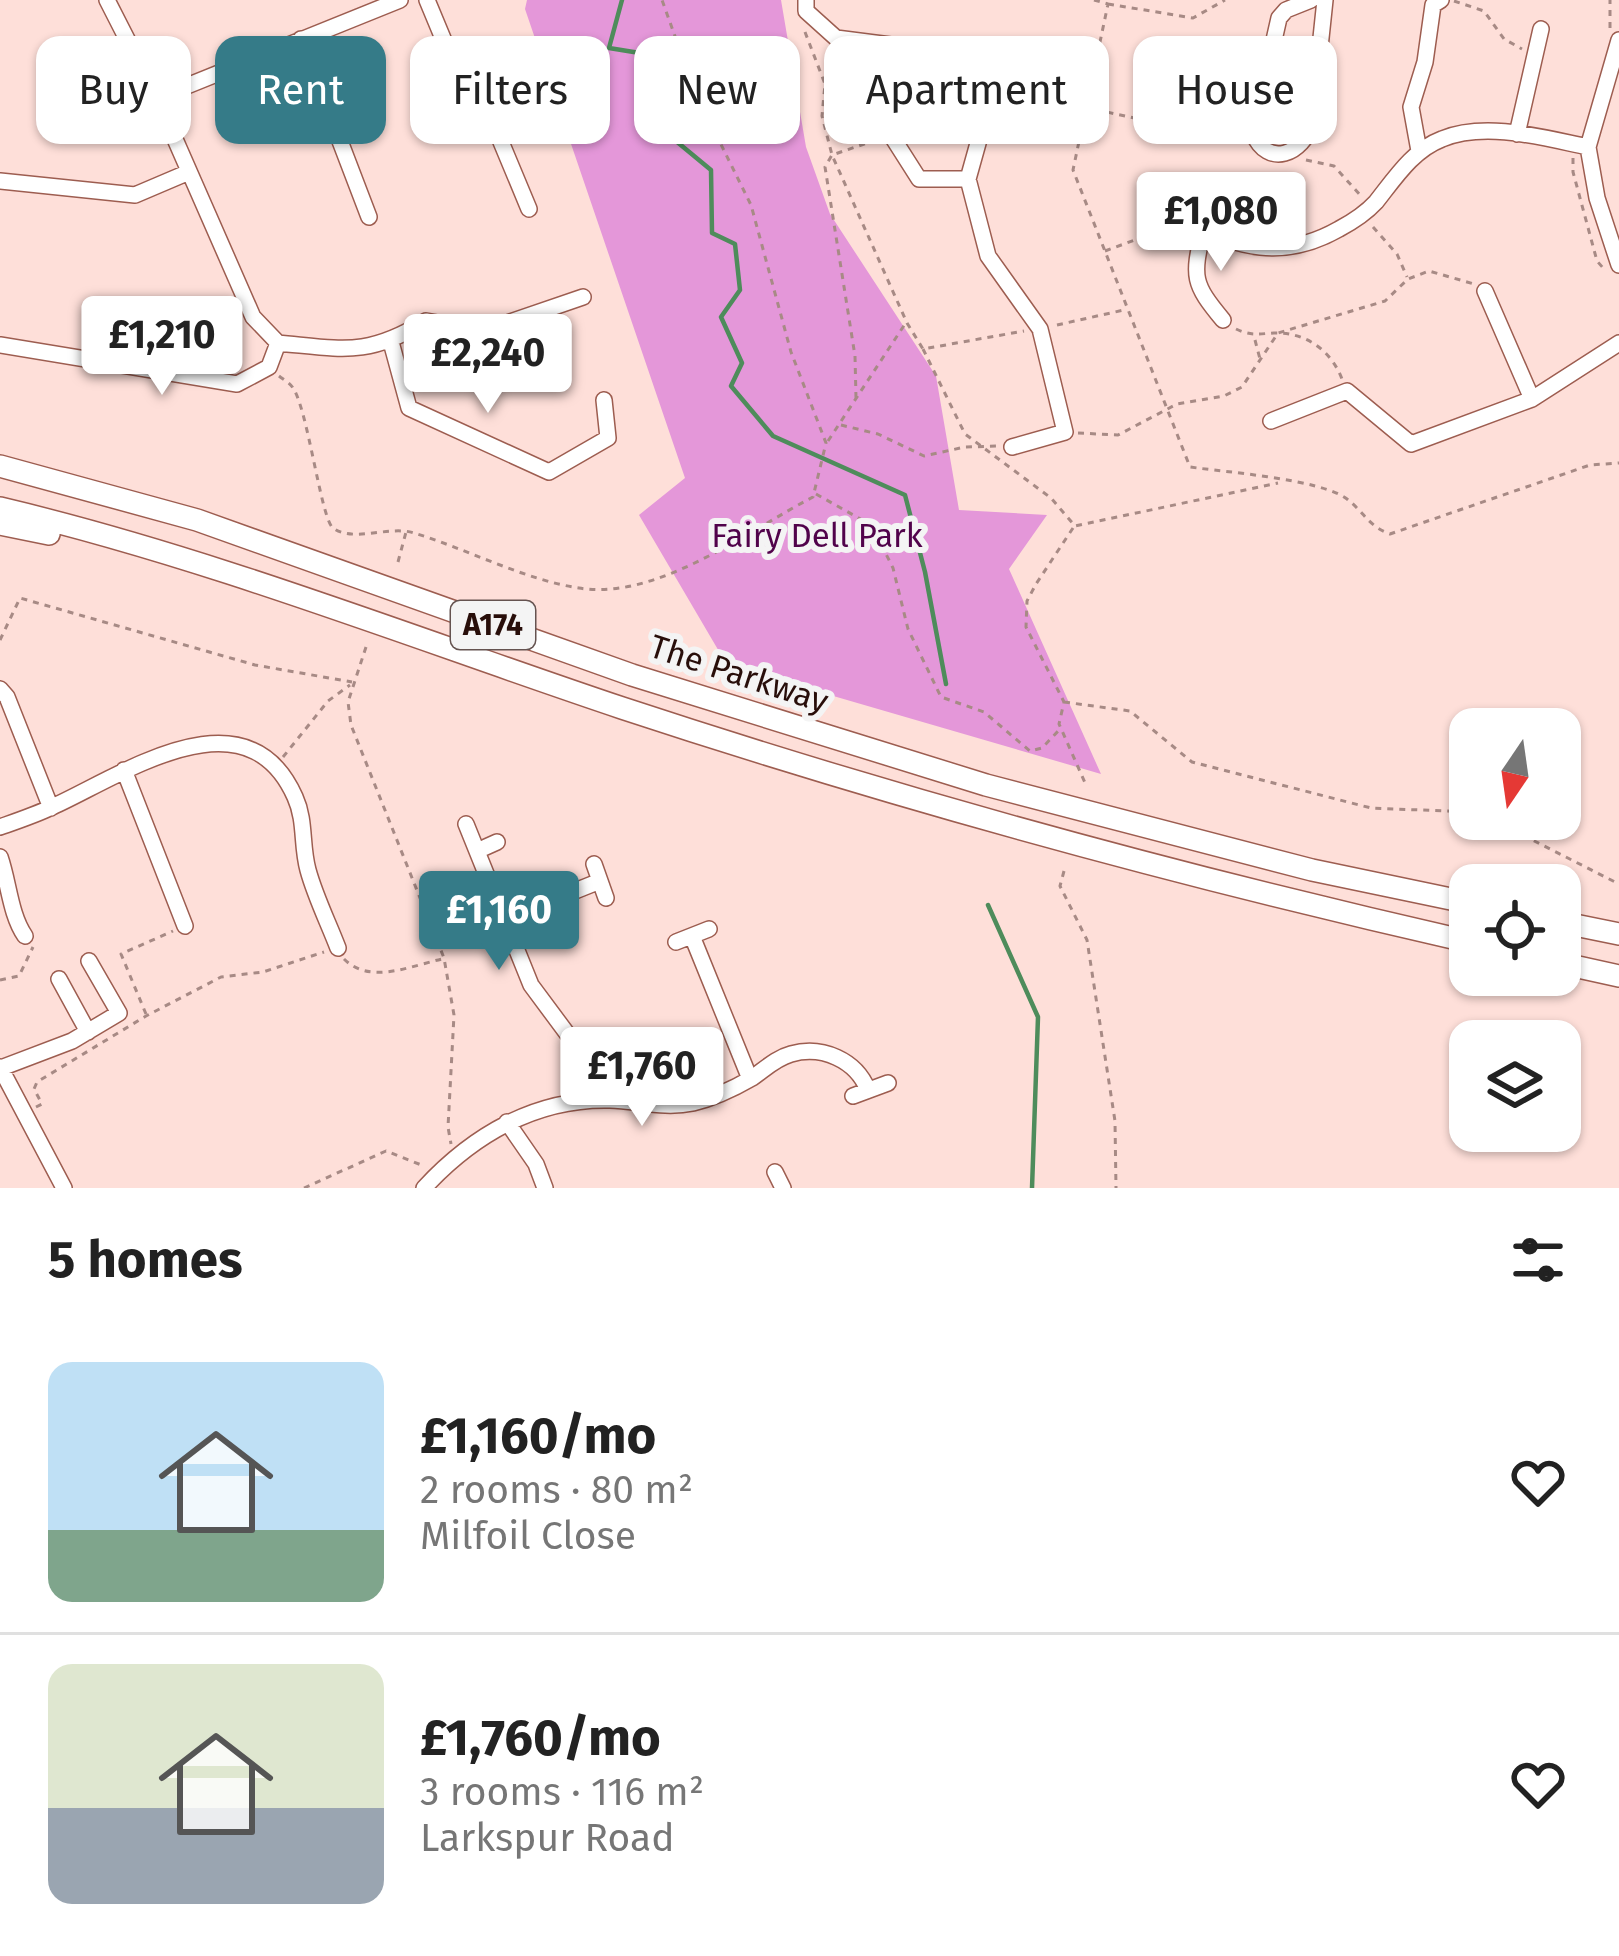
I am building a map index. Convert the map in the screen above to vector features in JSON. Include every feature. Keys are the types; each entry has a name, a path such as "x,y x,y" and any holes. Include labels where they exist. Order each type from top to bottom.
{"highway":[{"name":"The Parkway","path":"0,466 197,520 632,675 964,778 1312,870 1449,899"},
{"name":"The Parkway","path":"0,508 168,556 620,707 947,809 1343,914 1449,937"},
{"path":"0,524 168,556"},
{"path":"1581,926 1619,934"},
{"path":"1581,968 1619,976"}],"street":[{"path":"107,0 125,36"},
{"path":"308,36 378,4 400,0"},
{"path":"427,0 464,89 494,124 529,209"},
{"path":"1311,0 1279,18 1253,134 1258,146 1275,154 1294,152 1307,141 1325,0"},
{"path":"1419,151 1412,107 1428,45 1428,22 1433,5 1442,0"},
{"path":"806,6 834,36"},
{"path":"1517,134 1541,29"},
{"path":"1617,255 1597,198 1588,147 1619,40"},
{"path":"1180,224 1269,250 1286,250 1320,240 1366,212 1419,151 1445,137 1517,134 1588,147"},
{"path":"177,144 253,317 278,343 362,350 391,342 426,321 484,331 583,297"},
{"path":"341,144 369,218"},
{"path":"897,144 919,179 968,179"},
{"path":"978,144 968,179 988,256 1040,328 1065,432 1012,446"},
{"path":"0,181 135,196 189,172"},
{"path":"1202,232 1193,272 1203,296 1223,320"},
{"path":"1484,291 1532,399"},
{"path":"391,342 409,408 549,472 608,438 604,400"},
{"path":"0,345 237,384 269,367 278,343"},
{"path":"1271,421 1347,392 1411,444 1532,399 1619,343"},
{"path":"0,689 51,808"},
{"path":"0,827 184,746 203,743 250,751 274,767 294,795 303,818 307,868 338,948"},
{"path":"124,770 185,926"},
{"path":"466,824 531,985 583,1055 593,1100"},
{"path":"477,851 497,842"},
{"path":"0,857 13,893 14,920 26,936"},
{"path":"594,864 606,898"},
{"path":"505,919 600,881"},
{"path":"709,929 684,939 750,1079"},
{"path":"64,1188 1,1068 88,1032 119,1013 89,961"},
{"path":"59,979 88,1032"},
{"path":"424,1188 454,1159 507,1121 558,1104 593,1100 689,1104 719,1096 790,1054 819,1052 845,1061 863,1079 860,1093 887,1082"},
{"path":"507,1121 536,1164 545,1188"}],"path":[{"path":"662,0 695,92 752,205 791,352 826,446"},
{"path":"1094,0 1193,18 1225,0"},
{"path":"1453,0 1484,11 1504,39 1534,56"},
{"path":"1101,36 1108,4"},
{"path":"806,6 805,33 825,84 822,116 832,155 907,322 964,434 1051,498 1075,526"},
{"path":"1109,113 1258,146"},
{"path":"856,398 851,323 825,167 832,155 864,144"},
{"path":"1078,144 1073,170 1190,467 1286,481 1347,499 1374,528 1390,534 1590,465 1619,464"},
{"path":"1275,154 1334,166 1397,254 1408,279"},
{"path":"1104,251 1180,224"},
{"path":"1223,320 1254,337 1278,333 1385,301 1408,279 1430,271 1450,274 1484,291"},
{"path":"923,350 1125,309"},
{"path":"269,367 294,388 326,519 334,529 349,533 407,530 574,588 627,590 660,580 814,495 826,446 907,322"},
{"path":"1065,432 1118,435 1198,398 1224,396 1242,387 1278,333"},
{"path":"1278,333 1327,350 1347,392"},
{"path":"1254,337 1260,361"},
{"path":"841,424 878,434 924,456 979,446 1012,446"},
{"path":"814,495 865,521 883,548 893,568 908,629 941,697 984,712 1030,751 1042,748 1060,728 1064,702 1026,627 1027,601 1075,526 1286,481"},
{"path":"398,562 407,530"},
{"path":"0,640 20,598 255,665 354,682"},
{"path":"366,647 349,702 351,725 444,958 454,1015 448,1127 454,1159"},
{"path":"274,767 328,700 354,682"},
{"path":"1064,702 1130,711 1192,763 1371,808 1449,811"},
{"path":"1060,728 1086,785"},
{"path":"1532,840 1619,884"},
{"path":"1064,871 1060,886 1087,940 1115,1121 1116,1188"},
{"path":"146,1016 121,954 185,926"},
{"path":"0,980 19,976 27,966 33,947 26,936"},
{"path":"26,1112 42,1104 34,1089 37,1082 221,977 262,972 338,948 346,963 359,971 380,974 444,958"},
{"path":"304,1188 386,1151 438,1172"}],"green space":[{"name":"Fairy Dell Park","path":"527,0 781,0 787,36 634,36 634,144 800,144 800,112 806,147 830,214 936,376 959,510 1047,515 1009,569 1101,774 727,665 639,515 685,478 571,144 610,144 610,36 534,36 525,9"}],"waterway":[{"path":"622,0 609,48 652,55 653,122 711,170 712,233 735,244 740,290 721,317 742,363 731,386 773,436 905,495 946,684"},
{"path":"988,905 1038,1017 1032,1188"}]}
